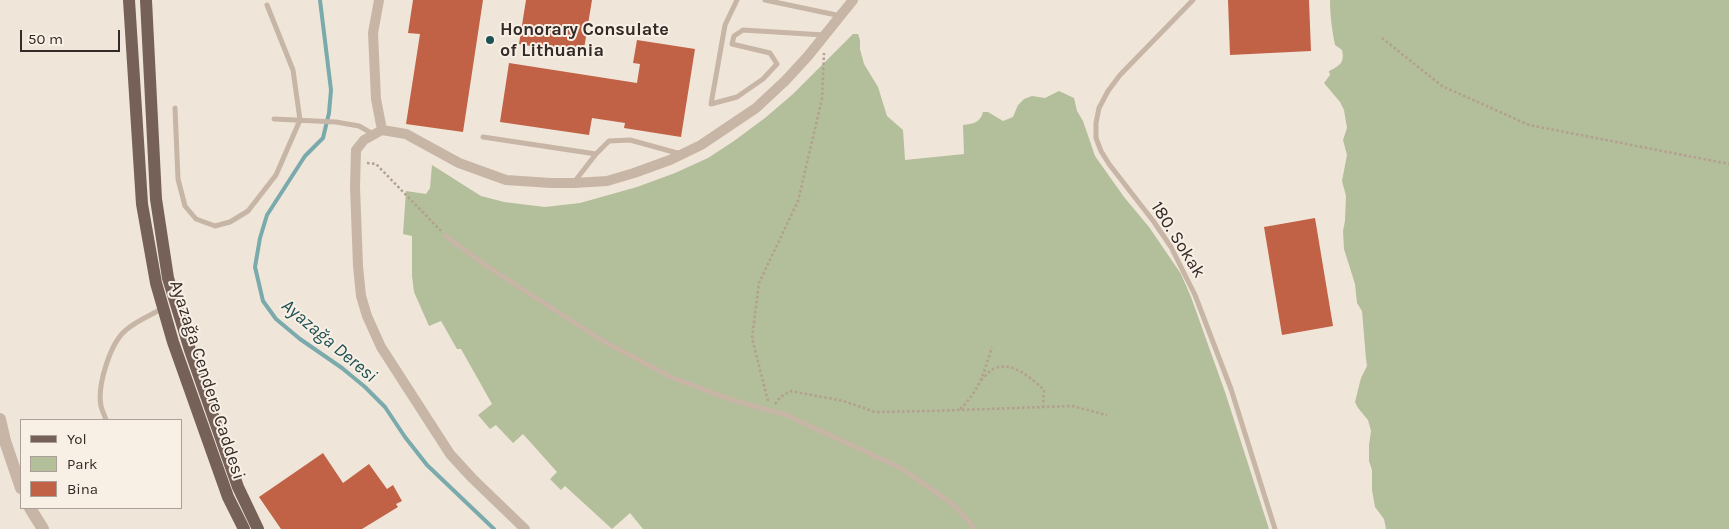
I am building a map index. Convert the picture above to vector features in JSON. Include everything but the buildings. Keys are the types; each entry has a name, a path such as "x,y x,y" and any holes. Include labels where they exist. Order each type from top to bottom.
{"main road":[{"name":"Ayazağa Cendere Caddesi","path":"129,0 142,204 156,283 173,342 228,497 244,529"},
{"name":"Ayazağa Cendere Caddesi","path":"146,0 152,88 156,199 168,278 190,350 238,487 258,529"}],"street":[{"path":"378,132 373,33 379,0"},
{"path":"525,529 450,454 386,354 367,316 361,296 358,266 355,187 356,150 364,140 378,132 406,134 459,163 506,180 574,183 607,180 634,173 701,145 756,108 785,81 851,2"},
{"path":"0,419 5,442 20,485"},
{"path":"31,509 43,529"}],"lane":[{"path":"737,0 725,25 711,104 737,97 763,79 777,64 770,53 732,44 734,36 743,30 825,35"},
{"path":"765,0 841,16"},
{"name":"180. Sokak","path":"1193,0 1120,75 1108,91 1099,108 1096,138 1109,164 1171,247 1196,294 1231,389 1275,529"},
{"path":"175,108 178,179 185,206 196,219 215,226 230,222 248,211 276,175 300,120 294,70 267,5"},
{"path":"274,119 336,122 360,126 378,132"},
{"path":"482,137 596,154"},
{"path":"574,183 596,154 609,141 630,140 681,154"},
{"path":"446,236 485,265 603,341 674,378 735,401 786,415 901,468 954,505 975,529"},
{"path":"106,419 101,405 102,386 106,364 113,346 125,331 163,308"}],"path":[{"path":"771,411 752,338 759,284 798,201 822,99 825,35"},
{"path":"1382,38 1442,86 1529,125 1729,164"},
{"path":"356,162 376,164 446,236"},
{"path":"959,410 973,397 992,347"},
{"path":"981,380 993,369 1009,366 1029,376 1044,390 1042,407"},
{"path":"771,411 780,397 791,390 834,399 875,412 1072,406 1107,415"}],"green space":[{"path":"1330,0 1729,0 1729,529 1386,529 1384,519 1375,507 1372,490 1372,470 1369,461 1371,431 1368,420 1355,402 1361,378 1367,366 1362,311 1357,303 1355,284 1344,249 1343,231 1346,196 1342,181 1347,155 1343,140 1347,128 1344,110 1340,102 1324,83 1330,75 1329,71 1339,65 1343,58 1342,50 1335,45"},
{"path":"853,34 858,34 864,64 878,87 887,116 903,130 905,160 964,154 963,125 976,122 980,119 983,112 988,112 1003,121 1013,117 1018,105 1024,99 1032,96 1045,98 1059,91 1074,98 1077,111 1083,121 1095,156 1124,197 1149,227 1181,274 1225,392 1269,529 643,529 630,513 612,529 565,486 561,490 550,479 557,472 523,434 513,443 496,425 490,429 478,415 492,404 461,349 457,349 441,321 429,326 414,292 412,236 403,234 406,191 426,194 430,188 432,165 481,196 504,202 545,207 580,203 637,187 708,158 734,141 793,94"}],"waterway":[{"name":"Ayazağa Deresi","path":"320,0 331,90 329,113 323,138 305,156 267,215 260,238 255,267 263,301 276,319 365,387 385,407 427,465 494,529"}],"place":[{"name":"Honorary Consulate of Lithuania","path":"490,40"}]}
